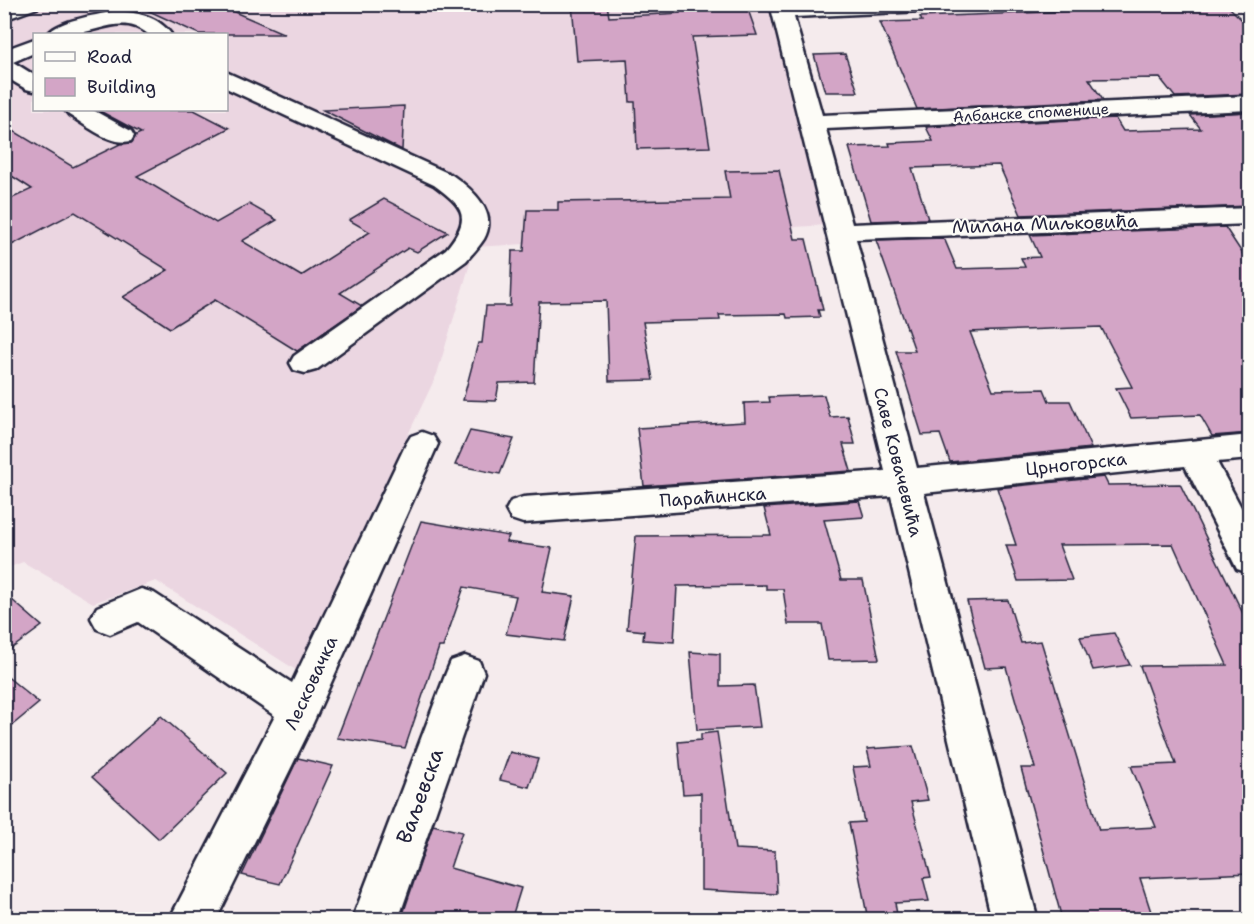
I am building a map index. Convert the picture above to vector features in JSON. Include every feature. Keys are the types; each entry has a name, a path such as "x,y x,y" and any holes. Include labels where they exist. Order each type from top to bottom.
{"street":[{"path":"4,14 30,4"},
{"path":"781,8 945,4"},
{"name":"Саве Ковачевића","path":"781,8 841,232 1015,920"},
{"path":"62,33 98,20 121,18 142,21 159,33"},
{"path":"4,58 33,45"},
{"path":"4,66 33,83"},
{"path":"228,81 443,180 471,203 475,219 472,236 456,255 305,363"},
{"name":"Албанске споменице","path":"812,123 1250,104"},
{"path":"79,111 122,136"},
{"name":"Милана Миљковића","path":"841,232 1250,216"},
{"name":"Лесковачка","path":"192,920 299,710 422,444"},
{"name":"Црногорска","path":"903,482 1250,447"},
{"path":"1195,452 1250,559"},
{"name":"Параћинска","path":"524,510 903,482"},
{"path":"111,618 141,603 299,710"},
{"name":"Ваљевска","path":"375,920 465,674"}],"shaded area":[{"path":"5,5 768,5 827,225 475,247 437,374 296,670 156,581 93,603 23,562 5,569"}],"building":[{"path":"134,4 216,4 285,34 228,34 197,33"},
{"path":"572,4 607,4 609,17 680,13 678,4 746,4 757,35 692,37 710,147 637,149 635,102 630,102 627,59 577,61"},
{"path":"1227,5 1250,28 1250,94 1175,97 1160,78 1089,79 1103,100 917,109 880,22 922,21 920,17"},
{"path":"845,54 858,92 825,92 814,55"},
{"path":"404,106 402,150 323,110"},
{"path":"100,111 196,111 229,128 137,176 216,223 249,204 277,220 242,241 301,276 370,232 349,220 384,199 448,232 417,252 408,248 340,293 362,306 297,351 215,300 170,328 123,297 168,270 75,212 4,249 4,202 32,189 4,171 4,125 73,167 120,144 131,143 136,135 141,133"},
{"path":"1250,112 1250,206 1021,215 999,165 912,168 928,219 871,221 849,147 890,146 889,143 933,141 926,127 1115,118 1123,131 1201,129 1190,115"},
{"path":"779,170 795,239 806,239 823,310 818,310 820,317 787,318 786,314 719,315 720,320 643,322 653,380 609,381 606,301 539,302 534,382 499,383 496,401 463,400 478,343 482,343 486,306 510,306 512,251 524,251 527,210 558,210 558,202 730,199 725,171"},
{"path":"1225,227 1250,265 1250,433 1212,436 1200,415 1131,418 1116,388 1132,387 1101,327 970,332 993,390 1044,389 1049,401 1070,401 1091,448 950,462 940,434 922,435 896,351 915,351 876,240 944,238 957,269 1025,267 1021,258 1040,257 1030,235"},
{"path":"824,395 830,417 848,416 855,444 843,444 851,471 644,486 637,428 745,422 744,403 770,402 769,397"},
{"path":"470,431 514,439 500,474 455,465"},
{"path":"1104,477 1108,485 1180,484 1250,628 1250,873 1140,878 1153,918 1062,919 1021,768 1035,768 1006,667 985,668 967,601 1008,600 1021,643 1041,641 1099,830 1156,827 1131,766 1176,764 1140,666 1227,665 1173,544 1059,545 1072,580 1018,581 1006,545 1016,545 997,488"},
{"path":"859,501 864,517 824,520 841,580 863,580 879,659 828,660 822,624 788,624 783,589 766,589 766,585 677,586 674,642 643,640 644,631 627,629 636,536 771,535 764,508"},
{"path":"421,521 509,536 506,542 552,548 542,592 574,596 564,641 506,634 516,596 464,587 443,647 439,647 405,748 337,738"},
{"path":"4,593 42,626 4,654"},
{"path":"1114,633 1130,665 1093,670 1080,637"},
{"path":"690,652 720,654 720,686 754,685 760,727 697,730"},
{"path":"4,674 39,703 4,732"},
{"path":"161,716 227,773 159,839 92,777"},
{"path":"717,732 735,849 775,851 777,894 701,890 701,793 683,794 678,742 701,740 701,734"},
{"path":"913,746 928,800 911,802 931,877 923,878 929,901 895,903 898,920 868,920 849,823 864,822 853,767 871,766 867,749"},
{"path":"510,752 538,759 529,787 500,780"},
{"path":"298,758 333,766 280,884 242,875"},
{"path":"433,825 462,832 450,868 521,888 511,920 413,920 402,917"}]}
